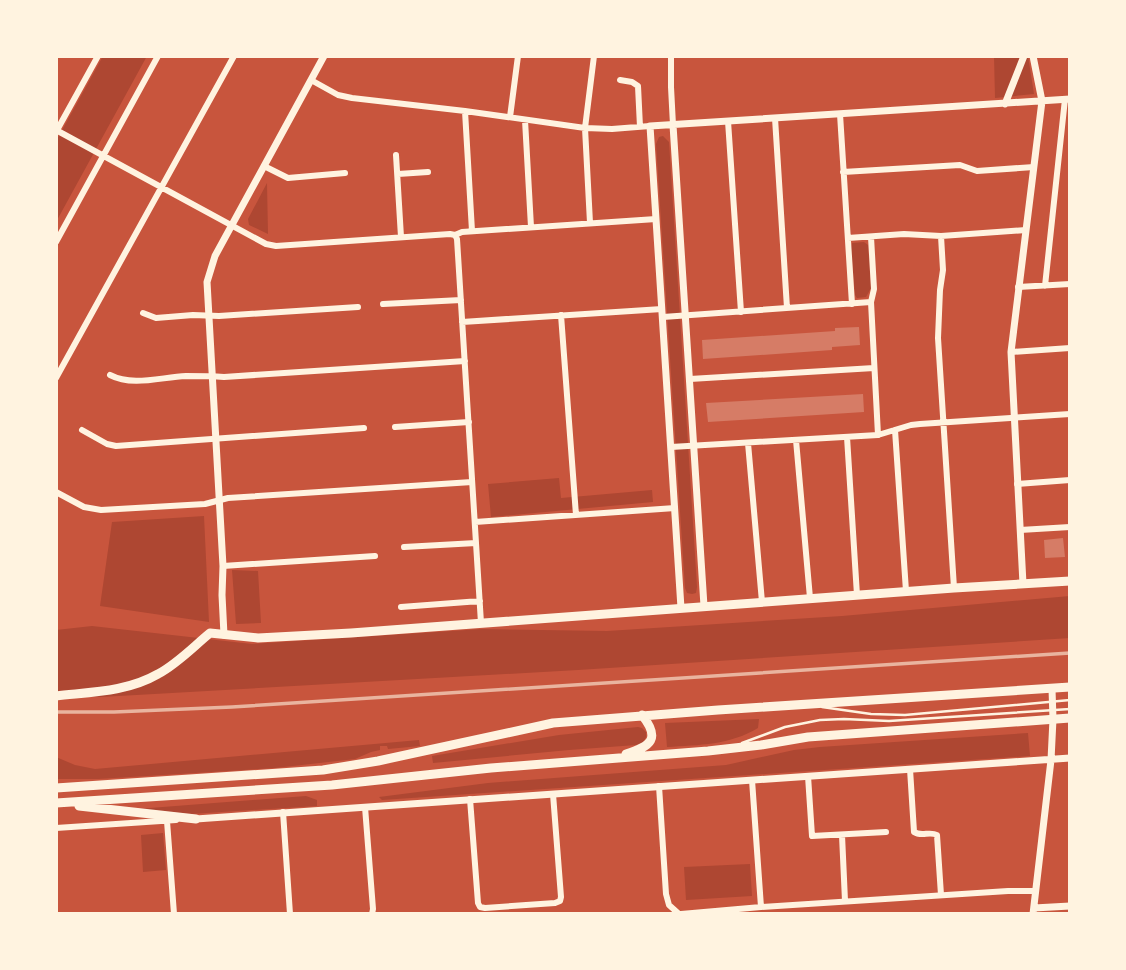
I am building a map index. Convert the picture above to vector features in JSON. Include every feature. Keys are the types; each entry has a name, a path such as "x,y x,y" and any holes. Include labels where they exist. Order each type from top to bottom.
{"main road":[{"path":"56,696 124,688 143,682 160,674 210,633 267,637 1070,581"},
{"path":"56,788 323,770 378,761 553,723 1070,687"},
{"path":"611,758 648,745 652,739 652,730 642,715"},
{"path":"56,803 332,785 491,768 708,751 823,735 1053,715 1070,718"},
{"path":"56,803 195,819"}],"street":[{"path":"98,56 56,131 267,244 276,246 455,235 472,231 656,219"},
{"path":"56,242 158,56"},
{"path":"56,379 234,56"},
{"path":"224,635 223,565 206,291 208,273 324,56"},
{"path":"510,117 518,56"},
{"path":"590,223 584,128 594,56"},
{"path":"671,56 673,125 704,606"},
{"path":"1005,104 1024,56"},
{"path":"1023,584 1011,352 1042,101 1033,56"},
{"path":"311,80 348,98 584,128 612,129 1067,99 1045,286"},
{"path":"620,80 638,86 640,127"},
{"path":"465,111 472,231"},
{"path":"840,114 852,304"},
{"path":"775,118 787,308"},
{"path":"524,120 531,227"},
{"path":"728,121 741,312"},
{"path":"650,126 681,608"},
{"path":"396,155 401,237"},
{"path":"843,172 960,165 978,171 1034,167"},
{"path":"264,166 288,178 345,173"},
{"path":"398,174 428,172"},
{"path":"848,238 904,234 941,236 1026,230"},
{"path":"455,235 481,623"},
{"path":"941,236 943,270 938,338 954,588"},
{"path":"871,237 874,289 871,302 878,435"},
{"path":"1018,287 1070,284"},
{"path":"383,304 461,300"},
{"path":"462,322 561,315 662,313 686,316 871,302"},
{"path":"143,313 156,318 358,307"},
{"path":"561,315 576,515"},
{"path":"1011,352 1070,348"},
{"path":"110,375 127,381 465,361"},
{"path":"690,379 874,368"},
{"path":"671,447 878,435 911,425 1070,414"},
{"path":"395,426 469,422"},
{"path":"82,430 116,446 364,428"},
{"path":"895,430 906,592"},
{"path":"847,437 857,595"},
{"path":"796,440 810,598"},
{"path":"748,443 762,602"},
{"path":"1017,484 1070,480"},
{"path":"56,492 84,507 102,510 205,504 228,498 472,482"},
{"path":"475,522 675,508"},
{"path":"1020,530 1070,527"},
{"path":"404,547 476,542"},
{"path":"223,565 375,556"},
{"path":"401,607 480,601"},
{"path":"1052,689 1051,760 1033,911 1070,906"},
{"path":"56,828 1070,758"},
{"path":"910,769 914,832 937,835 942,895"},
{"path":"808,776 812,836 886,832"},
{"path":"752,780 761,907"},
{"path":"659,786 667,901 671,908 680,914 845,901 1036,891"},
{"path":"470,800 478,903 485,908 555,903 560,901 561,897 553,794"},
{"path":"365,807 372,914"},
{"path":"284,812 290,914"},
{"path":"167,821 174,914"},
{"path":"842,835 845,901"}],"lane":[{"path":"808,704 871,714 905,715 1070,700"},
{"path":"708,751 740,744 785,727 807,722 1053,715 1070,709"}],"shaded area":[{"path":"103,56 147,56 56,222 56,141"},
{"path":"994,56 1028,56 1034,94 995,98"},
{"path":"663,136 669,142 697,587 696,593 692,594 687,593 685,588 656,144 659,137"},
{"path":"267,183 268,234 249,225 248,219"},
{"path":"864,242 868,245 871,288 866,297 857,298 851,248 852,243"},
{"path":"559,478 561,498 652,490 653,502 491,517 488,484"},
{"path":"204,516 209,622 100,606 112,522"},
{"path":"232,570 258,571 261,623 236,624"},
{"path":"1070,596 1070,638 101,697 56,695 56,630 92,626 252,644 482,629 607,631 842,616"},
{"path":"759,719 758,728 736,738 691,746 667,747 665,723"},
{"path":"638,727 646,732 646,737 643,743 636,745 433,763 432,756 559,735"},
{"path":"1028,733 1030,756 382,800 379,797 488,783 726,765 820,747"},
{"path":"419,740 420,746 388,749 387,746 380,746 380,750 355,759 275,768 98,779 56,779 56,757 95,769"},
{"path":"306,796 317,800 317,806 191,814 137,809"},
{"path":"163,833 166,870 143,872 141,835"},
{"path":"750,864 752,896 686,900 684,867"}],"building":[{"path":"859,327 860,345 832,347 832,350 703,359 702,340"},
{"path":"863,394 864,412 708,422 706,403"},
{"path":"1063,538 1065,557 1045,558 1044,540"}],"railway":[{"path":"56,712 232,707 1070,653"}]}
